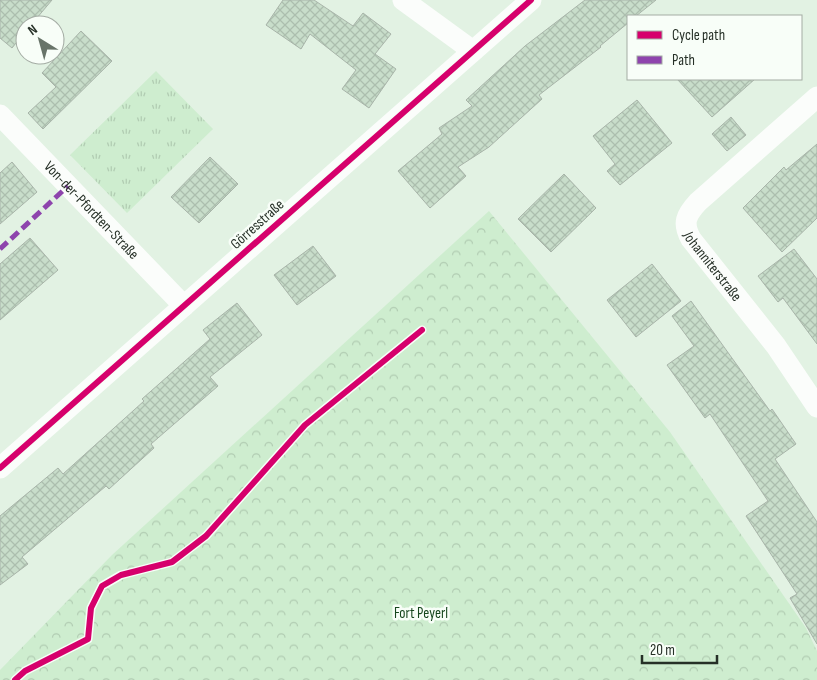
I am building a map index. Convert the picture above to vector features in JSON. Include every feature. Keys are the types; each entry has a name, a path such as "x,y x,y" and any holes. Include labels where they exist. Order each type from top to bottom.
{"street":[{"path":"403,0 473,51"},
{"name":"Görresstraße","path":"0,468 531,0"},
{"name":"Johanniterstraße","path":"817,97 698,202 689,212 686,223 686,231 691,240 776,346 817,407"},
{"name":"Von-der-Pfordten-Straße","path":"0,115 184,306"}],"green space":[{"path":"156,71 213,129 127,213 70,155"},
{"name":"Fort Peyerl","path":"489,211 670,432 806,628 817,651 817,680 0,680 0,670 112,555"}],"building":[{"path":"0,0 52,0 39,15 15,15 15,44 12,48 0,38"},
{"path":"283,0 314,0 353,26 363,13 391,34 375,54 396,69 369,108 342,89 356,70 310,34 301,49 266,25"},
{"path":"585,0 656,0 637,15 627,15 627,24 601,47 539,95 542,99 489,147 458,167 466,176 430,208 398,171 442,134 439,128 472,106 466,100 525,46"},
{"path":"81,31 112,61 43,129 28,113 56,87 42,73 49,65 65,65 65,48"},
{"path":"678,80 754,80 712,117"},
{"path":"637,100 672,143 620,185 607,171 615,164 593,136"},
{"path":"731,117 746,135 727,151 712,134"},
{"path":"817,144 817,218 782,252 743,208 784,167 786,170"},
{"path":"210,157 238,184 199,223 171,197"},
{"path":"12,162 37,192 0,224 0,173"},
{"path":"564,174 596,208 551,252 518,219"},
{"path":"30,238 58,270 0,320 0,264"},
{"path":"313,246 336,276 297,305 274,275"},
{"path":"794,249 817,279 817,344 783,298 778,302 758,276"},
{"path":"652,264 681,301 636,337 607,300"},
{"path":"691,301 796,444 775,459 817,522 817,644 790,598 797,594 746,516 768,501 710,414 705,418 667,365 694,346 672,316"},
{"path":"237,303 262,335 210,377 218,386 151,444 154,448 109,489 106,486 22,557 28,564 0,585 0,516 58,468 63,474 144,401 142,399 210,339 203,330"}],"marked path":[{"path":"0,249 68,186"}],"cycle path":[{"path":"0,468 531,0"},
{"path":"15,680 25,671 88,639 91,608 102,586 121,575 172,562 206,536 305,425 422,330"}]}
